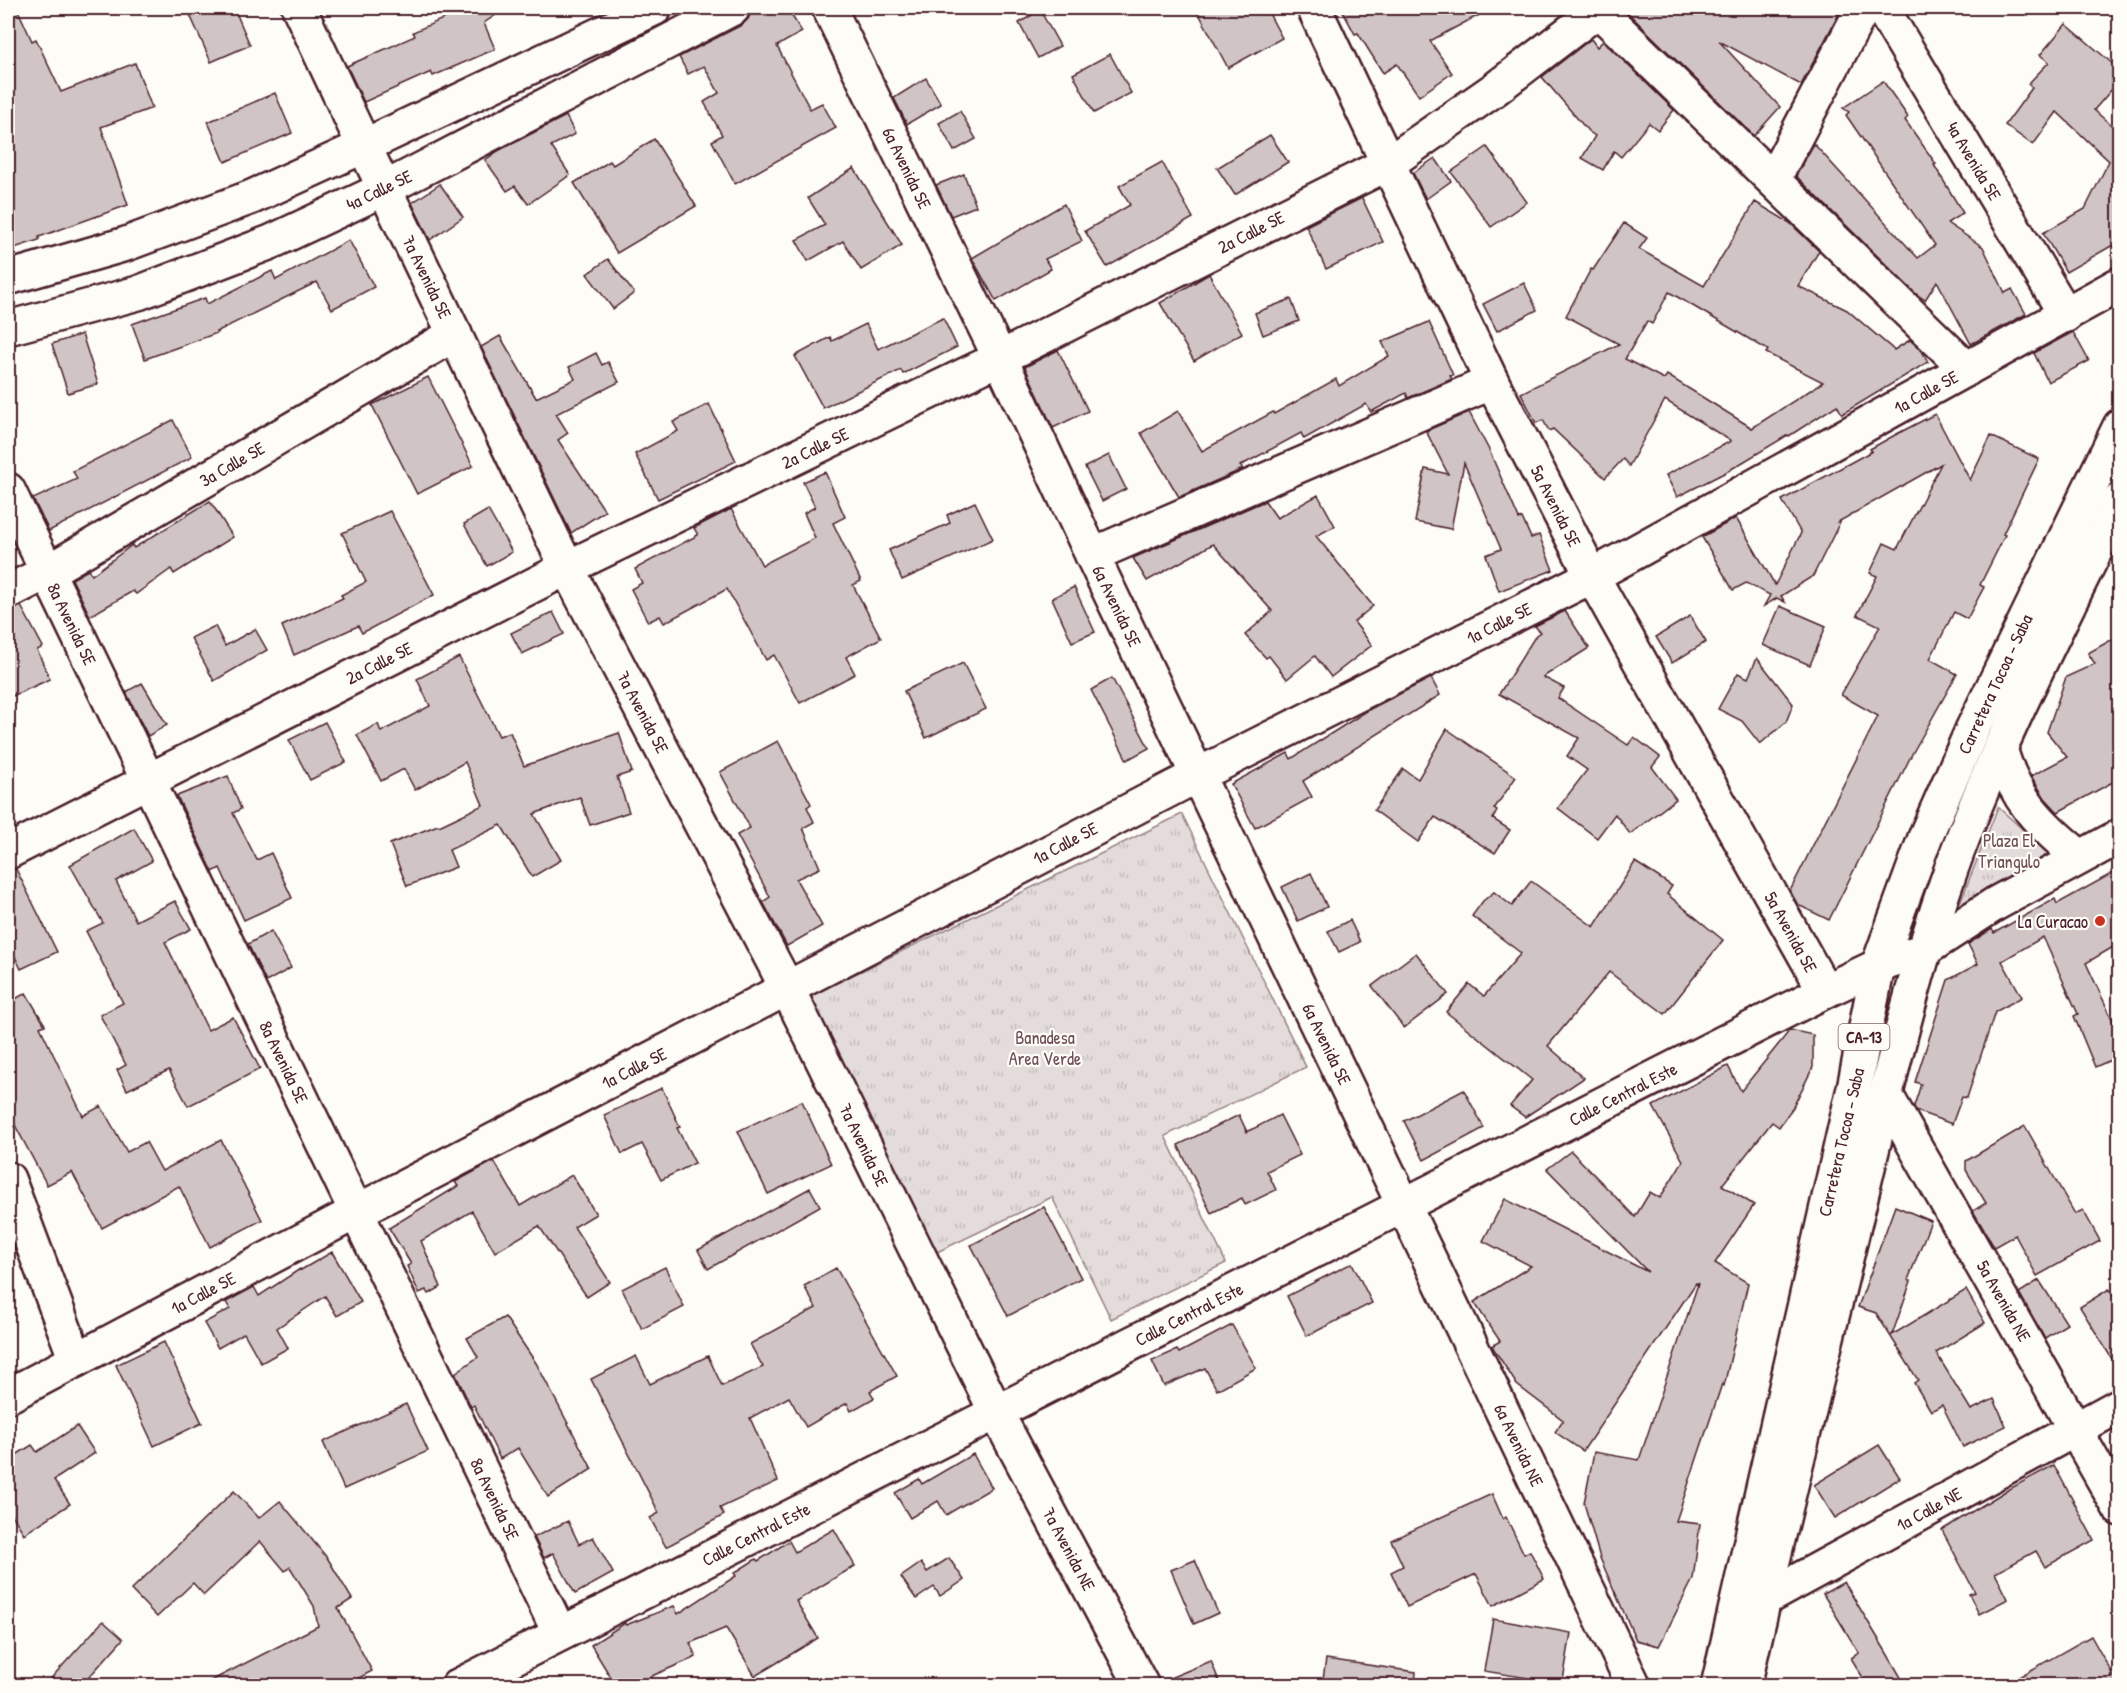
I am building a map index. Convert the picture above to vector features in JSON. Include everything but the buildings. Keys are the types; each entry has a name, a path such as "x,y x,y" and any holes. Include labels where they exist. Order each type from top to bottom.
{"street":[{"name":"7a Avenida SE","path":"299,8 567,568 787,988 996,1412"},
{"path":"8,278 126,244 252,197 655,8"},
{"name":"4a Calle SE","path":"8,328 138,293 271,242 384,189 733,8"},
{"name":"6a Avenida SE","path":"829,8 1000,358 1092,555 1405,1205"},
{"name":"5a Avenida SE","path":"1314,8 1492,382 1592,576 1825,992"},
{"path":"1773,180 1863,8"},
{"name":"4a Avenida SE","path":"1882,8 2066,315"},
{"path":"1599,9 1967,369"},
{"name":"2a Calle SE","path":"8,852 567,568 1000,358 1389,163 1495,88 1599,9"},
{"name":"1a Calle SE","path":"8,1396 356,1212 1198,774 1592,576 2120,284"},
{"name":"3a Calle SE","path":"8,592 47,572 454,334"},
{"path":"1092,555 1492,382"},
{"name":"Carretera Tocoa - Saba","path":"1744,1686 1749,1603 1878,966 1926,835 1973,728 2120,426"},
{"name":"8a Avenida SE","path":"8,490 560,1634"},
{"name":"Carretera Tocoa - Saba","path":"1718,1686 1749,1603 1924,950 1958,852 2000,749 2120,500"},
{"path":"2000,749 2007,772 2026,805 2051,834 2080,857"},
{"name":"Calle Central Este","path":"458,1686 1825,992 1878,966 1924,950 1995,904 2120,836"},
{"name":"5a Avenida NE","path":"1886,1095 2120,1509"},
{"path":"8,1179 76,1360"},
{"name":"6a Avenida NE","path":"1405,1205 1634,1686"},
{"name":"1a Calle NE","path":"1749,1603 2120,1405"},
{"name":"7a Avenida NE","path":"996,1412 1142,1686"}],"green space":[{"name":"Plaza El Triangulo","path":"1998,807 2050,854 1956,913"},
{"name":"Banadesa Area Verde","path":"1182,814 1306,1067 1165,1136 1226,1263 1111,1319 1052,1197 933,1254 808,997"}],"place":[{"name":"La Curacao","path":"2100,921"}]}
